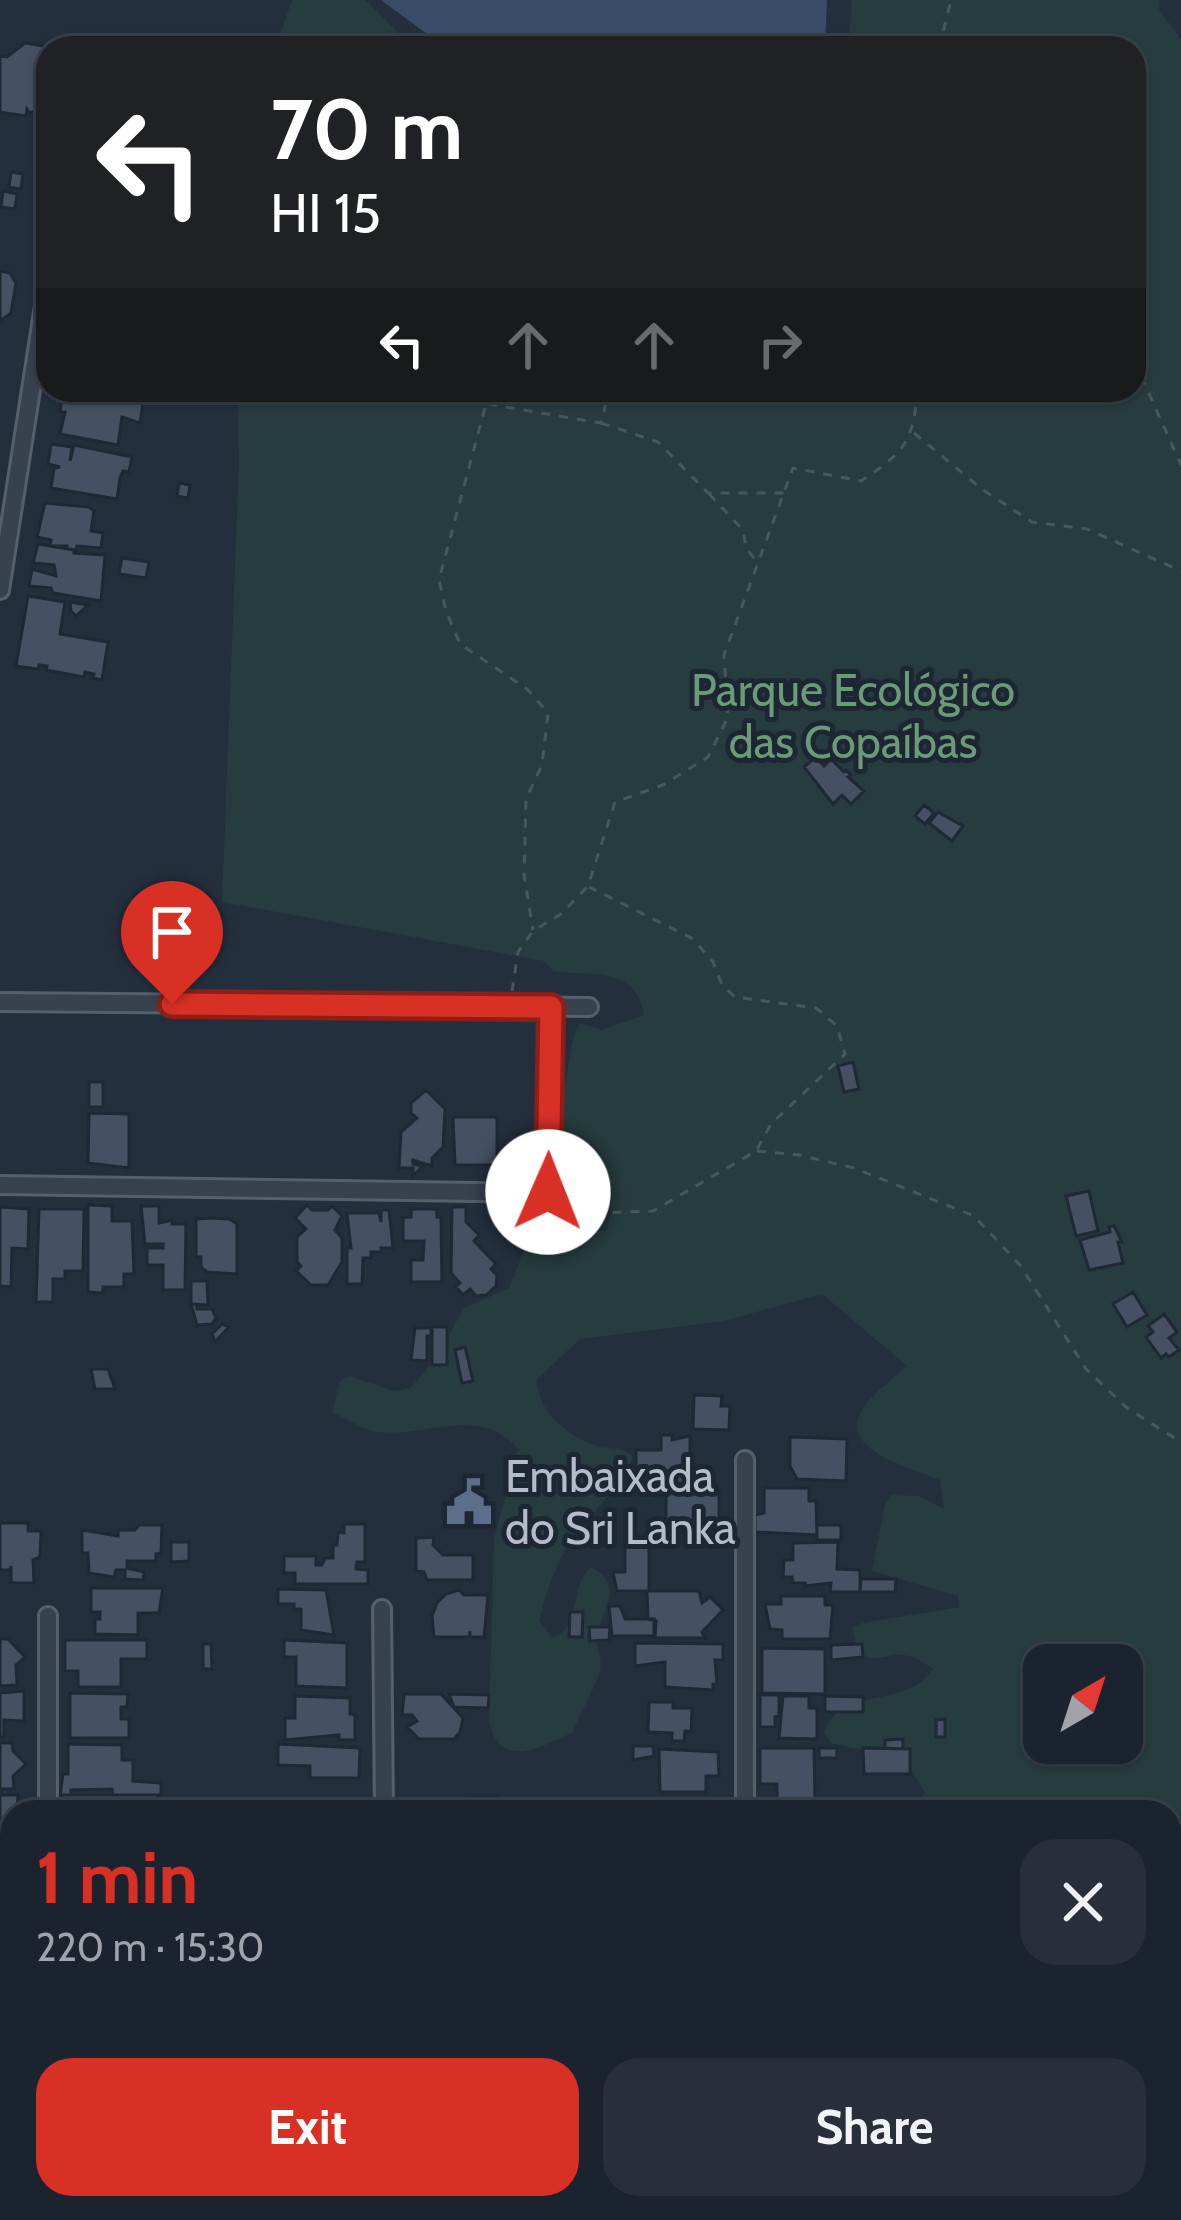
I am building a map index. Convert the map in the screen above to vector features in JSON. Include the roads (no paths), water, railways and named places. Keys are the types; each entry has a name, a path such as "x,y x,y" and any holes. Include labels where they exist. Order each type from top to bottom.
{"street":[{"path":"0,590 36,358"},
{"path":"0,1002 589,1006"},
{"path":"0,1185 548,1192 551,1007"},
{"path":"745,1460 745,1800"},
{"path":"382,1610 385,1800"},
{"path":"48,1616 48,1800"}],"water":[{"path":"381,0 827,0 826,36 430,36"}],"place":[{"name":"Embaixada do Sri Lanka","path":"469,1502"}],"park label":[{"name":"Parque Ecológico das Copaíbas","path":"853,716"}]}
